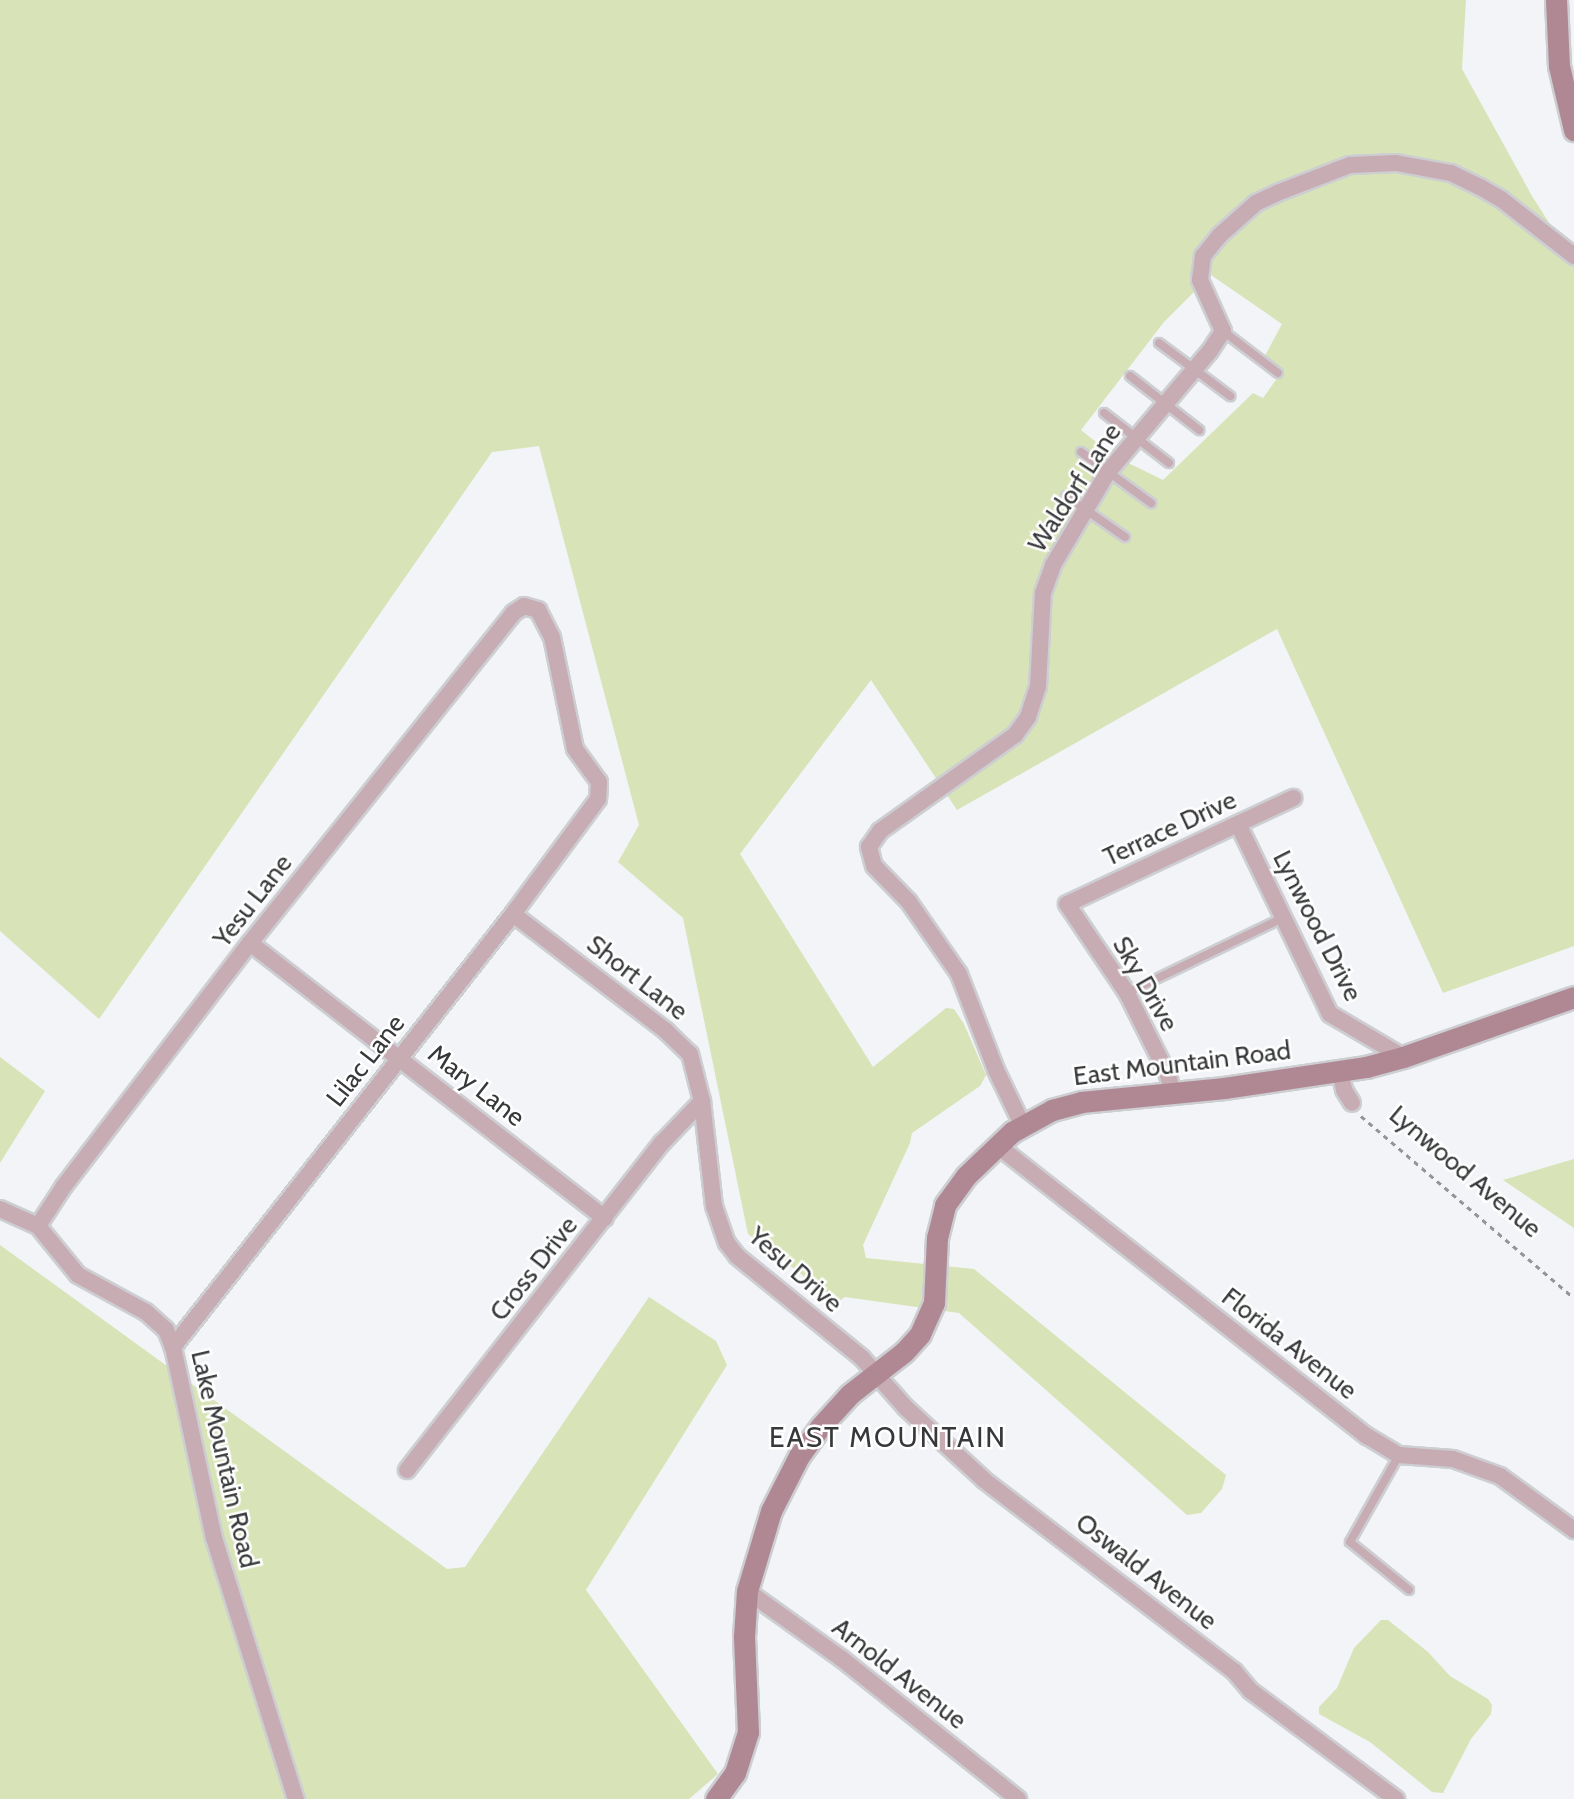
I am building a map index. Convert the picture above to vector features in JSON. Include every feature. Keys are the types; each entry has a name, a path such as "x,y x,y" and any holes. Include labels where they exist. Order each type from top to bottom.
{"street":[{"path":"1556,0 1559,66 1574,130"},
{"path":"1223,331 1200,280 1203,256 1219,236 1256,203 1307,179 1350,165 1396,163 1451,173 1501,199 1574,256"},
{"name":"Waldorf Lane","path":"1022,1124 996,1070 959,974 909,902 874,866 869,847 880,831 1015,735 1024,725 1038,687 1043,593 1048,577 1108,472 1223,331"},
{"name":"Yesu Lane","path":"38,1226 64,1186 250,943 513,613 524,606 533,607 546,621 575,749 599,782 600,792 594,804"},
{"name":"Terrace Drive","path":"1067,904 1293,798"},
{"name":"Lilac Lane","path":"173,1346 513,914 594,804"},
{"name":"Lynwood Drive","path":"1238,824 1330,1014 1403,1057"},
{"name":"Sky Drive","path":"1067,904 1127,993 1168,1075 1173,1094"},
{"name":"Short Lane","path":"513,914 681,1043 694,1062 702,1101"},
{"name":"Mary Lane","path":"250,943 605,1217"},
{"name":"East Mountain Road","path":"716,1799 735,1773 748,1732 744,1646 747,1591 771,1511 799,1456 839,1406 904,1352 927,1323 934,1303 937,1238 945,1205 966,1176 998,1146 1022,1124 1052,1110 1080,1102 1173,1094 1340,1072 1403,1057 1574,997"},
{"name":"Lynwood Avenue","path":"1340,1072 1344,1090 1352,1103"},
{"name":"Cross Drive","path":"407,1470 662,1143 702,1101"},
{"name":"Yesu Drive","path":"702,1101 714,1206 727,1243 803,1313 862,1358 875,1374"},
{"name":"Florida Avenue","path":"998,1146 1367,1436 1399,1455 1453,1459 1500,1476 1574,1530"},
{"name":"Lake Mountain Road","path":"0,1209 38,1226 78,1275 146,1312 166,1331 173,1346 214,1538 296,1799"},
{"name":"Oswald Avenue","path":"875,1374 905,1407 984,1480 1234,1671 1251,1691 1396,1799"},
{"name":"Arnold Avenue","path":"747,1591 842,1659 1018,1799"}],"lane":[{"path":"1223,331 1278,373"},
{"path":"1159,343 1230,396"},
{"path":"1130,376 1199,430"},
{"path":"1104,413 1169,463"},
{"path":"1081,452 1151,503"},
{"path":"1066,496 1125,537"},
{"path":"1127,993 1283,918"},
{"path":"1399,1455 1350,1542 1409,1590"}],"path":[{"name":"Lynwood Avenue","path":"1352,1103 1359,1114 1396,1148 1453,1192 1574,1298"}],"green space":[{"path":"0,0 1466,0 1462,69 1532,196 1574,262 1574,946 1443,993 1277,629 957,810 871,680 740,854 873,1067 946,1008 954,1009 964,1024 986,1075 980,1086 912,1133 910,1143 863,1245 866,1258 974,1269 1226,1475 1222,1489 1201,1513 1187,1515 959,1313 845,1297 838,1302 748,1234 683,918 618,862 639,825 539,446 492,452 99,1019 0,931","holes":["1211,275 1282,324 1260,365 1278,377 1263,398 1253,393 1163,480 1112,455 1081,430 1164,322"]},
{"path":"0,1057 45,1091 0,1163"},
{"path":"1574,1159 1574,1228 1503,1180"},
{"path":"0,1245 447,1569 465,1567 649,1297 716,1341 727,1365 586,1590 718,1774 689,1799 0,1799"},
{"path":"1381,1620 1388,1620 1428,1652 1450,1676 1488,1699 1492,1705 1491,1714 1471,1739 1443,1793 1432,1792 1370,1742 1319,1714 1319,1707 1337,1688 1354,1648"}],"district":[{"name":"EAST MOUNTAIN","path":"888,1437"}]}
